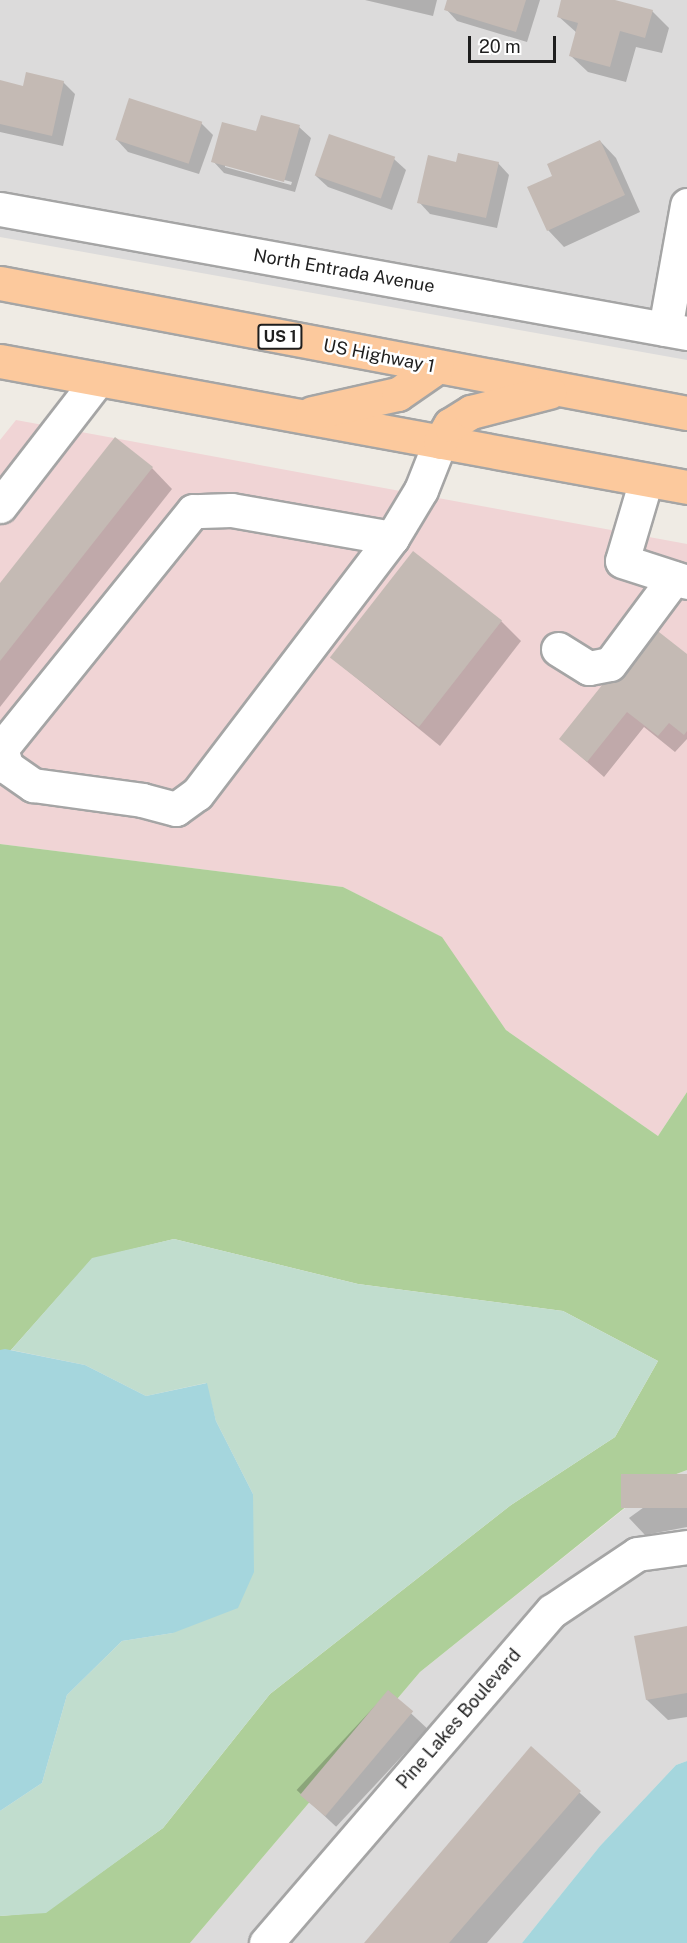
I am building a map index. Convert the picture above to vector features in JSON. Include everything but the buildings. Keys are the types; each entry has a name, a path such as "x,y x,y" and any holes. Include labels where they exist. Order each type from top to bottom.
{"main road":[{"name":"US Highway 1","path":"0,283 687,413"},
{"path":"0,361 687,488"},
{"path":"298,416 398,394 437,367"},
{"path":"440,442 450,425 471,412 560,389"}],"street":[{"path":"676,331 687,205"},
{"name":"North Entrada Avenue","path":"0,209 676,331"},
{"path":"0,506 98,379"},
{"path":"392,538 231,510 193,512 1,749 7,767 33,785 142,800 176,809 197,794 392,538 421,490 440,442"},
{"path":"558,649 589,668 610,664 680,580 622,561 646,480"},
{"name":"Pine Lakes Boulevard","path":"266,1943 552,1611 636,1554 687,1547"}],"shaded area":[{"path":"0,0 687,0 687,360 0,237"},
{"path":"16,420 687,544 687,1092 658,1136 506,1030 441,937 343,887 0,844 0,440"},
{"path":"687,1470 687,1761 676,1765 600,1846 522,1943 190,1943 420,1672 659,1481"}],"green space":[{"path":"0,844 343,887 442,937 506,1030 658,1136 687,1092 687,1470 658,1481 420,1672 190,1943 0,1943 0,1916 46,1912 163,1828 270,1694 511,1505 615,1437 658,1361 563,1311 358,1284 174,1239 92,1259 11,1350 0,1350"},
{"path":"174,1239 358,1284 563,1311 658,1361 615,1437 511,1505 270,1694 163,1828 46,1913 0,1916 0,1811 42,1783 67,1695 122,1641 173,1633 253,1494 216,1421 206,1383 146,1396 85,1365 11,1350 92,1258"}],"water":[{"path":"5,1349 85,1365 146,1396 207,1383 216,1421 253,1494 254,1572 238,1608 173,1633 122,1641 67,1695 42,1783 0,1811 0,1350"},
{"path":"687,1761 687,1943 522,1943 600,1846 676,1765"}]}
